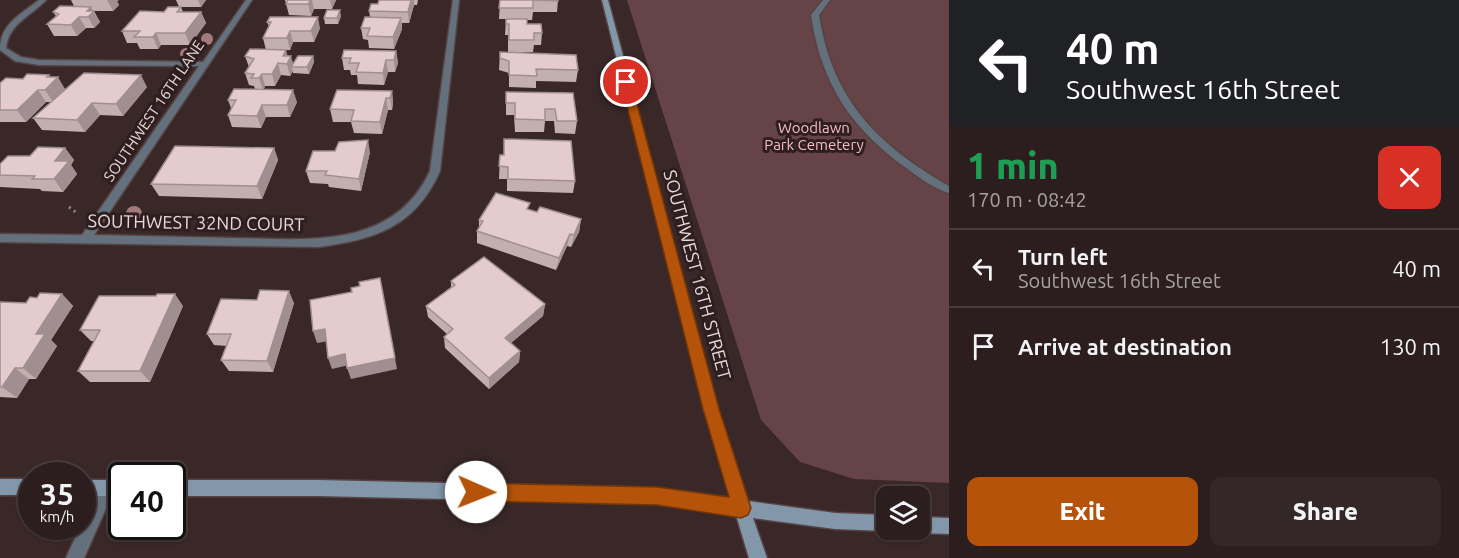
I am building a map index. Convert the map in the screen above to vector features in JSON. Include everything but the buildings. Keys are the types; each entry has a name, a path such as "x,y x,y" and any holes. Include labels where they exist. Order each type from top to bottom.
{"street":[{"path":"44,0 8,30 1,42 2,48 9,56 39,62 205,64"},
{"name":"SOUTHWEST 16TH LANE","path":"85,240 249,0"},
{"name":"SOUTHWEST 32ND COURT","path":"0,238 319,243 356,238 388,225 407,212 423,195 435,171 456,0"},
{"name":"SOUTHWEST 16TH STREET","path":"605,0 711,409 758,558"},
{"path":"827,0 815,15 817,37 831,80 873,137 918,174 949,190"},
{"path":"0,487 18,487"},
{"path":"186,488 318,488 657,496 835,521 876,523"},
{"path":"75,558 108,499"},
{"path":"930,525 949,526"}],"path":[{"path":"69,207 78,214"}],"green space":[{"name":"Woodlawn Park Cemetery","path":"627,0 949,0 949,483 854,479 800,462 761,420"}],"route":[{"path":"476,492 657,496 741,508 711,409 626,82"}]}
